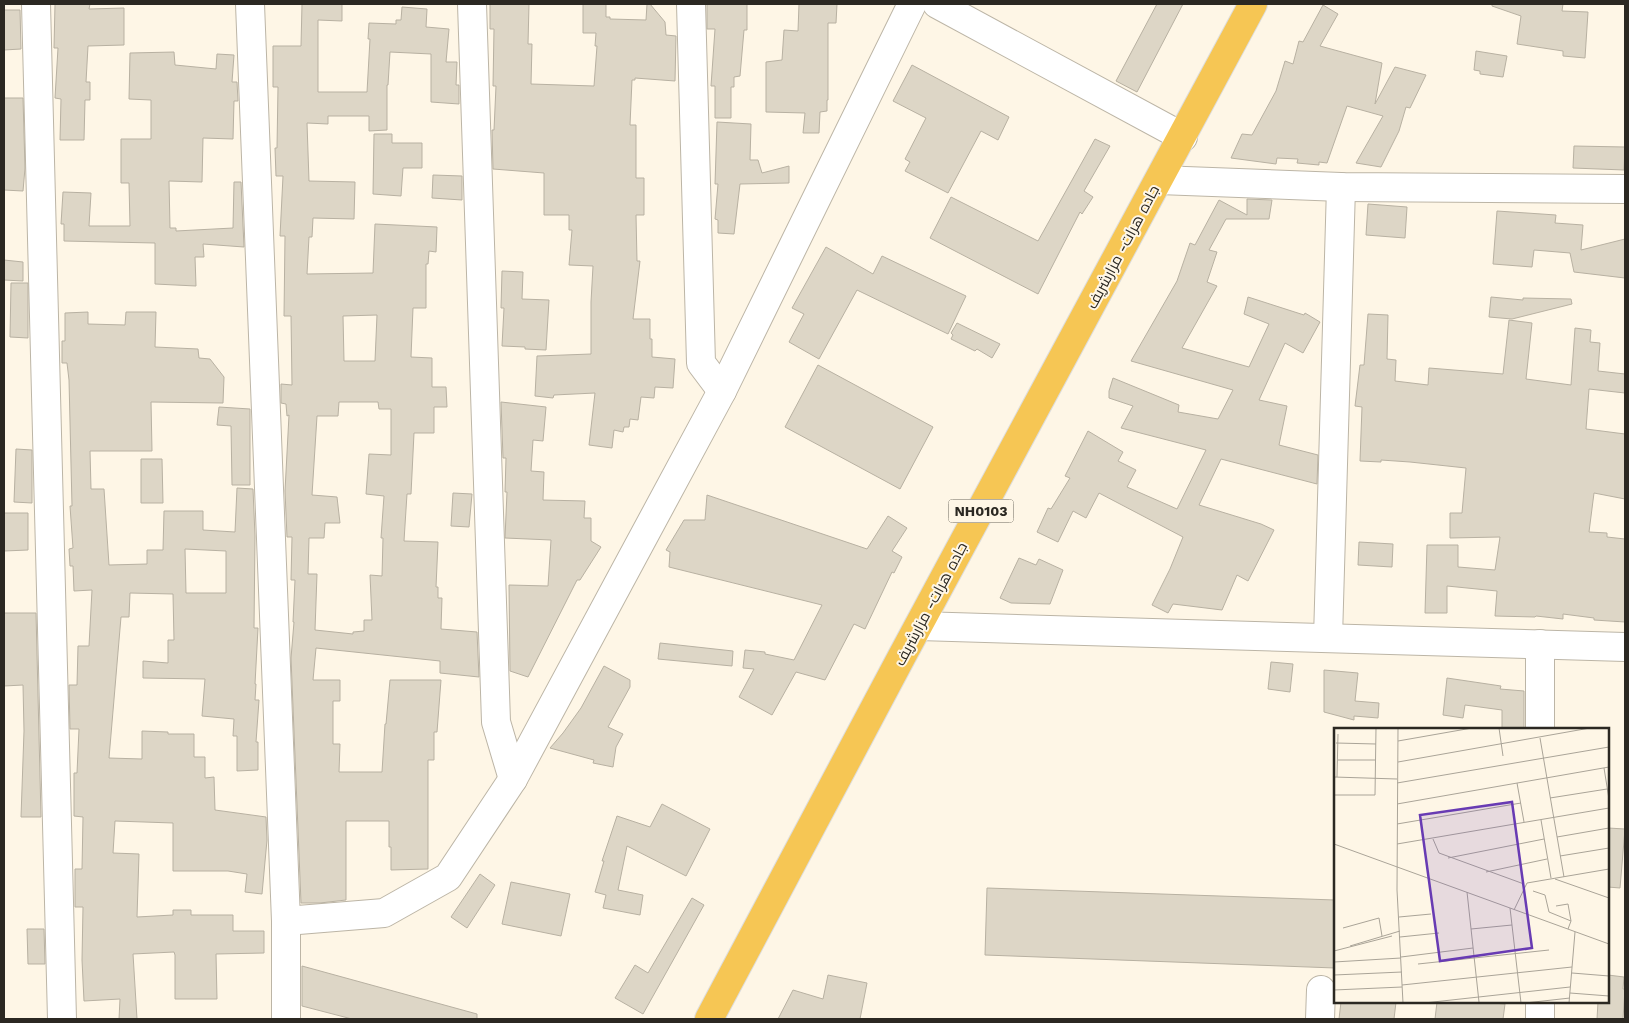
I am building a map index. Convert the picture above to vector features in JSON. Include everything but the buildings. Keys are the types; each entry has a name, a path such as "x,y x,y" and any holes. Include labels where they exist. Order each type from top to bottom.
{"highway":[{"name":"جاده هرات- مزارشریف","path":"709,1019 1253,4"}],"street":[{"path":"36,4 62,1019"},
{"path":"250,4 286,921 286,1019"},
{"path":"472,4 496,722 513,779"},
{"path":"691,4 700,364 722,391"},
{"path":"286,921 384,913 448,877 513,779 722,391 912,4"},
{"path":"937,4 1183,137"},
{"path":"1160,180 1341,187 1625,189"},
{"path":"1328,638 1341,187"},
{"path":"919,626 1625,647"},
{"path":"1540,644 1540,728"},
{"path":"1320,1019 1322,990"},
{"path":"1540,1003 1540,1019"}]}
